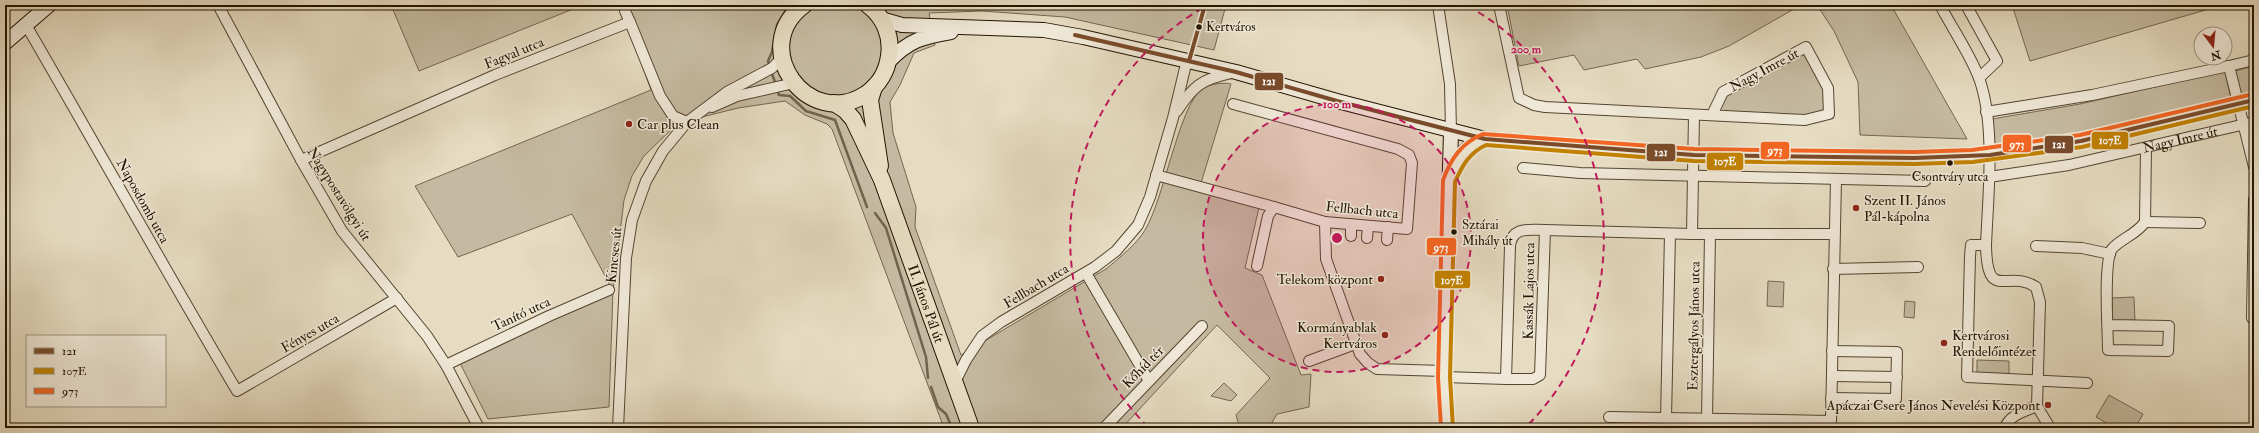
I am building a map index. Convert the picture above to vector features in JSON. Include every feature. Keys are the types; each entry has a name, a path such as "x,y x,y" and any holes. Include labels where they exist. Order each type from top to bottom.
{"main road":[{"path":"834,103 858,98 874,87 883,76 888,62 889,37 882,20 868,5"},
{"path":"798,8 786,26 781,51 785,68 794,83 812,98 834,103 845,110 853,119 882,180"},
{"path":"874,87 870,100 882,180"},
{"name":"II. János Pál út","path":"882,180 971,428"}],"street":[{"path":"5,43 49,5"},
{"name":"Nagypostavölgyi út","path":"218,5 301,160 342,231 427,336 446,365 479,428"},
{"path":"1438,5 1450,84 1450,181 1444,374 1447,428"},
{"name":"Nagy Imre út","path":"1499,5 1519,98 1545,108 1806,120 1821,118 1829,114 1828,88 1806,47 1723,92 1712,115"},
{"path":"1940,5 1979,78 1986,112 1990,155 1986,245 1989,274 1996,280 2030,283 2036,287 2040,302 2037,406 2050,428"},
{"path":"1966,5 1997,61 1979,78"},
{"path":"625,11 660,96 673,116 687,122"},
{"path":"882,20 902,25 1044,30 1100,40 1236,72 1337,101 1408,118 1451,132"},
{"name":"Fagyal utca","path":"301,160 495,75 630,22"},
{"name":"Naposdomb utca","path":"26,25 107,164 131,210 237,391"},
{"path":"888,62 901,48 915,40 969,28"},
{"path":"705,110 727,92 772,68 779,61 781,51"},
{"name":"Fellbach utca","path":"955,382 966,360 982,336 1001,322 1086,273 1116,251 1134,231 1143,215 1156,175 1173,118 1186,60"},
{"path":"2233,65 2254,60"},
{"path":"1986,112 2092,96 2229,66 2254,167"},
{"path":"1173,118 1188,95 1198,85 1214,77 1236,72"},
{"path":"705,110 737,96 794,83"},
{"name":"Nagy Imre út","path":"1451,132 1485,139 1694,155 1914,158 1990,155 2081,141 2254,100"},
{"name":"Fellbach utca","path":"1156,175 1325,222 1407,229 1412,163 1409,155 1398,149 1233,104"},
{"name":"Kincses út","path":"618,428 626,258 629,232 646,181 663,151 687,122 705,110"},
{"path":"1692,234 1694,115"},
{"name":"Nagy Imre út","path":"1989,177 2069,165 2254,122"},
{"path":"1450,181 1465,150 1485,139"},
{"path":"2108,325 2169,326 2168,351 2108,350 2107,265 2113,248 2128,239 2145,222 2146,148"},
{"path":"1523,168 1580,172 1693,176 1925,181"},
{"path":"1609,417 1831,421 1836,180"},
{"path":"2254,199 2252,318 2254,318"},
{"path":"1257,266 1268,216 1274,207"},
{"name":"Kassák Lajos utca","path":"1325,222 1326,259 1355,344 1368,363 1377,369 1506,379 1533,379 1540,375 1542,365 1544,230 1522,230 1515,232 1510,238 1506,379"},
{"path":"2145,222 2200,223"},
{"path":"1350,236 1351,224"},
{"path":"1367,238 1368,226"},
{"path":"1387,240 1388,227"},
{"path":"1544,230 1670,234 1834,234"},
{"name":"Esztergályos János utca","path":"1666,418 1670,234"},
{"name":"Esztergályos János utca","path":"1707,419 1710,234"},
{"path":"1986,245 1971,245 1967,377 2087,382"},
{"path":"2036,246 2082,248 2110,254"},
{"path":"1834,269 1918,267"},
{"path":"1086,273 1149,381"},
{"name":"Tanító utca","path":"446,365 549,316 609,290"},
{"name":"Fényes utca","path":"237,391 397,298"},
{"name":"Kőhíd tér","path":"1104,428 1202,326"},
{"path":"1309,361 1355,344"},
{"path":"1831,398 1896,399 1897,377 1897,352 1832,351"},
{"path":"1832,376 1897,377"},
{"path":"2005,428 2009,420 2016,415 2037,406"}],"shaded area":[{"path":"391,5 583,5 419,71"},
{"path":"620,5 1226,5 1214,50 1065,17 982,11 929,13 935,45 914,53 900,85 890,102 893,133 916,207 915,227 961,355 1106,269 1132,246 1145,230 1152,216 1179,133 1186,114 1194,99 1202,89 1208,86 1220,83 1231,84 1201,183 1261,199 1245,268 1262,275 1301,375 1311,374 1309,407 1277,414 1269,428 1240,428 1236,415 1270,378 1217,325 1122,428 944,428 832,129 827,124 805,115 785,101 738,108 678,123 644,156 632,176 624,200 613,291 572,214 458,257 415,186 651,90"},
{"path":"1507,5 1801,5 1729,46 1701,57 1645,69 1637,59 1584,70 1574,55 1519,66"},
{"path":"1817,5 1891,5 1967,139 1860,135 1858,82 1834,31"},
{"path":"2012,5 2208,5 2209,9 2030,61"},
{"path":"1806,48 1828,88 1829,113 1820,117 1713,115 1724,93"},
{"path":"2254,66 2254,91 2241,94 2235,71"},
{"path":"2225,71 2231,99 2084,133 1995,149 1992,119 2080,104"},
{"path":"1768,281 1784,282 1783,307 1767,306"},
{"path":"613,291 609,407 488,419 459,361"},
{"path":"2134,297 2135,320 2112,321 2112,298"},
{"path":"1905,301 1915,302 1914,318 1904,317"},
{"path":"1977,360 2009,361 2009,375 1977,375"},
{"path":"1224,383 1237,395 1231,401 1211,396"},
{"path":"2109,395 2143,414 2135,428 2115,428 2096,417"}],"waterway":[{"path":"769,64 768,61 772,52 777,25 789,5"},
{"path":"772,74 775,82"},
{"path":"778,92 779,95 790,96 806,111 835,120 867,207"},
{"path":"875,213 886,228 926,357 928,378"},
{"path":"931,387 938,407 946,414 952,428"}],"transit line":[{"name":"121","path":"1189,61 1205,5"},
{"name":"121","path":"1075,35 1236,72 1337,101 1485,139 1694,155 1914,158 1990,155 2081,141 2254,100"},
{"name":"973","path":"1441,428 1438,377 1443,180 1458,152 1469,142 1483,134 1694,149 1914,152 1972,150 2080,135 2253,94"},
{"name":"107E","path":"1453,428 1450,377 1455,182 1467,160 1480,148 1486,145 1694,161 1914,164 1973,162 2082,147 2254,106"}],"place":[{"name":"Kertváros","path":"1199,27"},
{"name":"Car plus Clean","path":"629,124"},
{"name":"Csontváry utca","path":"1950,163"},
{"name":"Szent II. János Pál-kápolna","path":"1856,208"},
{"name":"Sztárai Mihály út","path":"1454,232"},
{"name":"Telekom központ","path":"1381,279"},
{"name":"Kormányablak Kertváros","path":"1385,335"},
{"name":"Kertvárosi Rendelőintézet","path":"1944,343"},
{"name":"Apáczai Csere János Nevelési Központ","path":"2048,405"}]}
